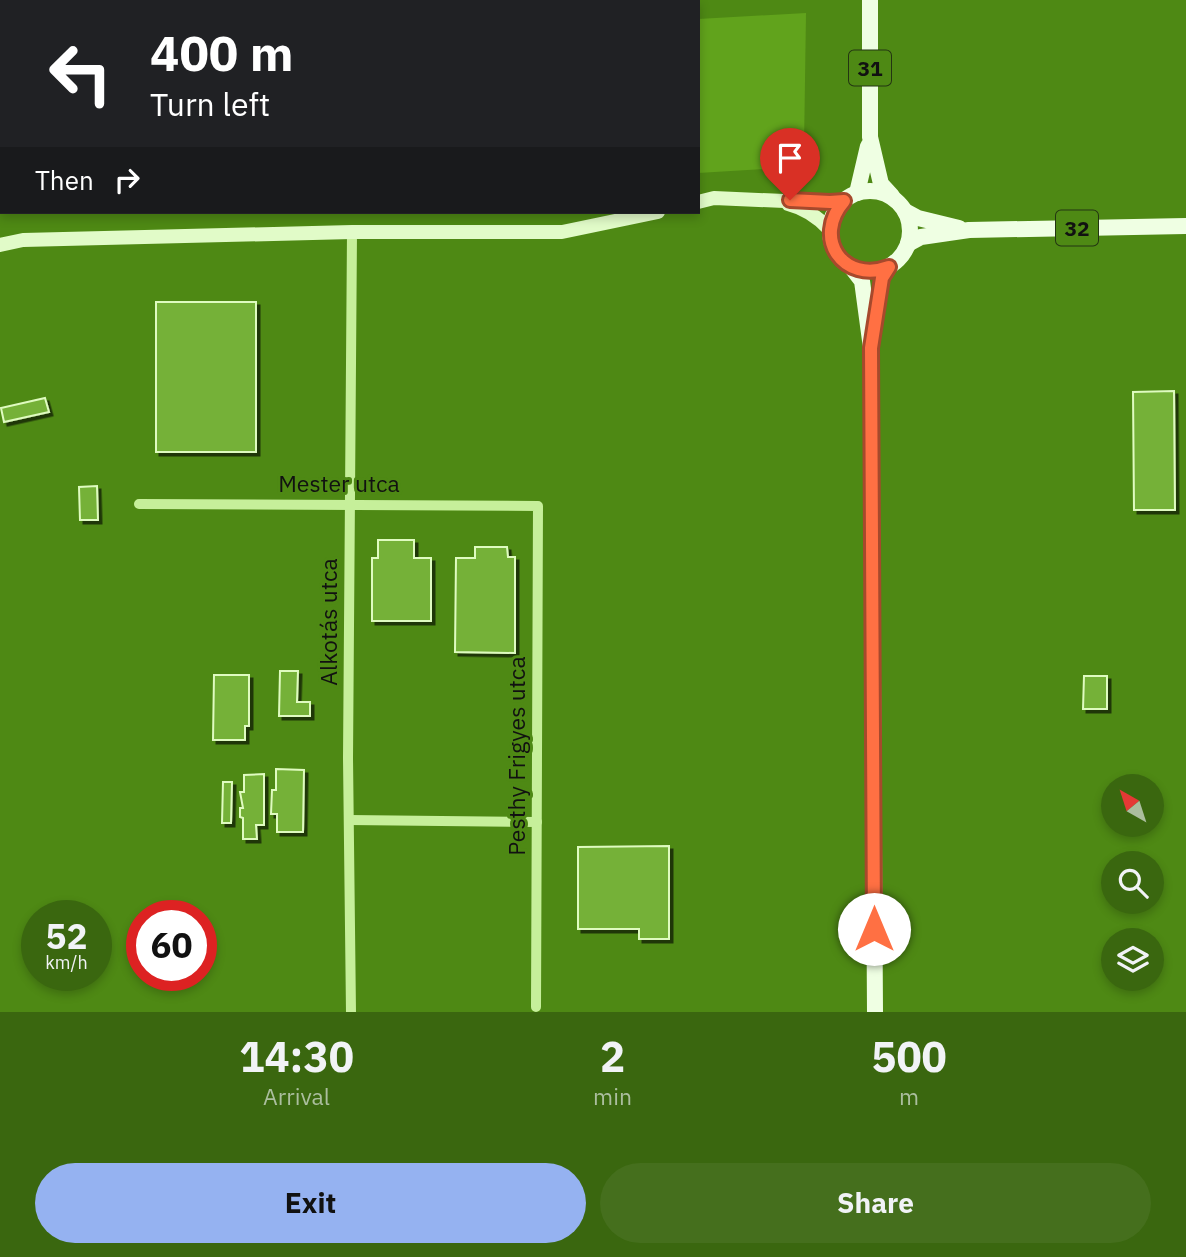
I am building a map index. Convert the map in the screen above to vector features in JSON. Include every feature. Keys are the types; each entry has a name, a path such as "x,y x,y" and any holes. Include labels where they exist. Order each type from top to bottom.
{"main road":[{"name":"31","path":"870,0 870,137 881,184 901,206 909,221 908,244"},
{"name":"31","path":"830,230 832,219 850,197 870,137"},
{"path":"850,197 877,192 901,206"},
{"name":"32","path":"901,206 918,218 969,230"},
{"name":"32","path":"908,244 921,237 969,230 1186,226"},
{"path":"830,230 836,253 862,281 871,348 875,1012"},
{"path":"871,348 882,278 889,267 904,254 908,244"},
{"path":"852,268 877,271 889,267"}],"street":[{"path":"700,202 714,198 830,202 850,197"},
{"path":"770,199 797,206 823,222 830,230"},
{"path":"0,245 23,240 352,232 562,232 648,214"},
{"name":"Alkotás utca","path":"351,1012 349,503 352,232"},
{"name":"Mester utca","path":"139,504 538,506"},
{"name":"Pesthy Frigyes utca","path":"536,1007 538,506"},
{"path":"349,820 537,822"}],"green space":[{"path":"806,13 804,147 795,167 700,173 700,19"}],"building":[{"path":"156,302 256,302 256,452 156,452"},
{"path":"1174,391 1175,510 1134,510 1133,392"},
{"path":"45,398 49,412 4,422 1,408"},
{"path":"97,486 98,520 80,520 79,487"},
{"path":"378,540 414,540 414,558 431,558 431,621 372,621 372,558 378,558"},
{"path":"475,547 507,547 508,557 515,557 515,653 455,652 456,558 475,558"},
{"path":"280,671 298,671 297,702 310,702 310,716 279,716"},
{"path":"214,675 249,675 249,726 245,726 245,740 213,740"},
{"path":"1084,676 1107,676 1107,709 1083,709"},
{"path":"276,769 304,770 303,832 277,832 277,814 271,814 272,790 276,790"},
{"path":"264,774 264,825 256,825 257,839 243,839 240,792 244,792 244,775"},
{"path":"223,782 232,782 231,823 222,823"},
{"path":"669,846 669,939 639,939 639,929 578,929 578,847"}],"route":[{"path":"790,200 844,201 832,219 830,230 836,253 852,268 877,271 889,267 882,278 871,348 874,929"}]}
